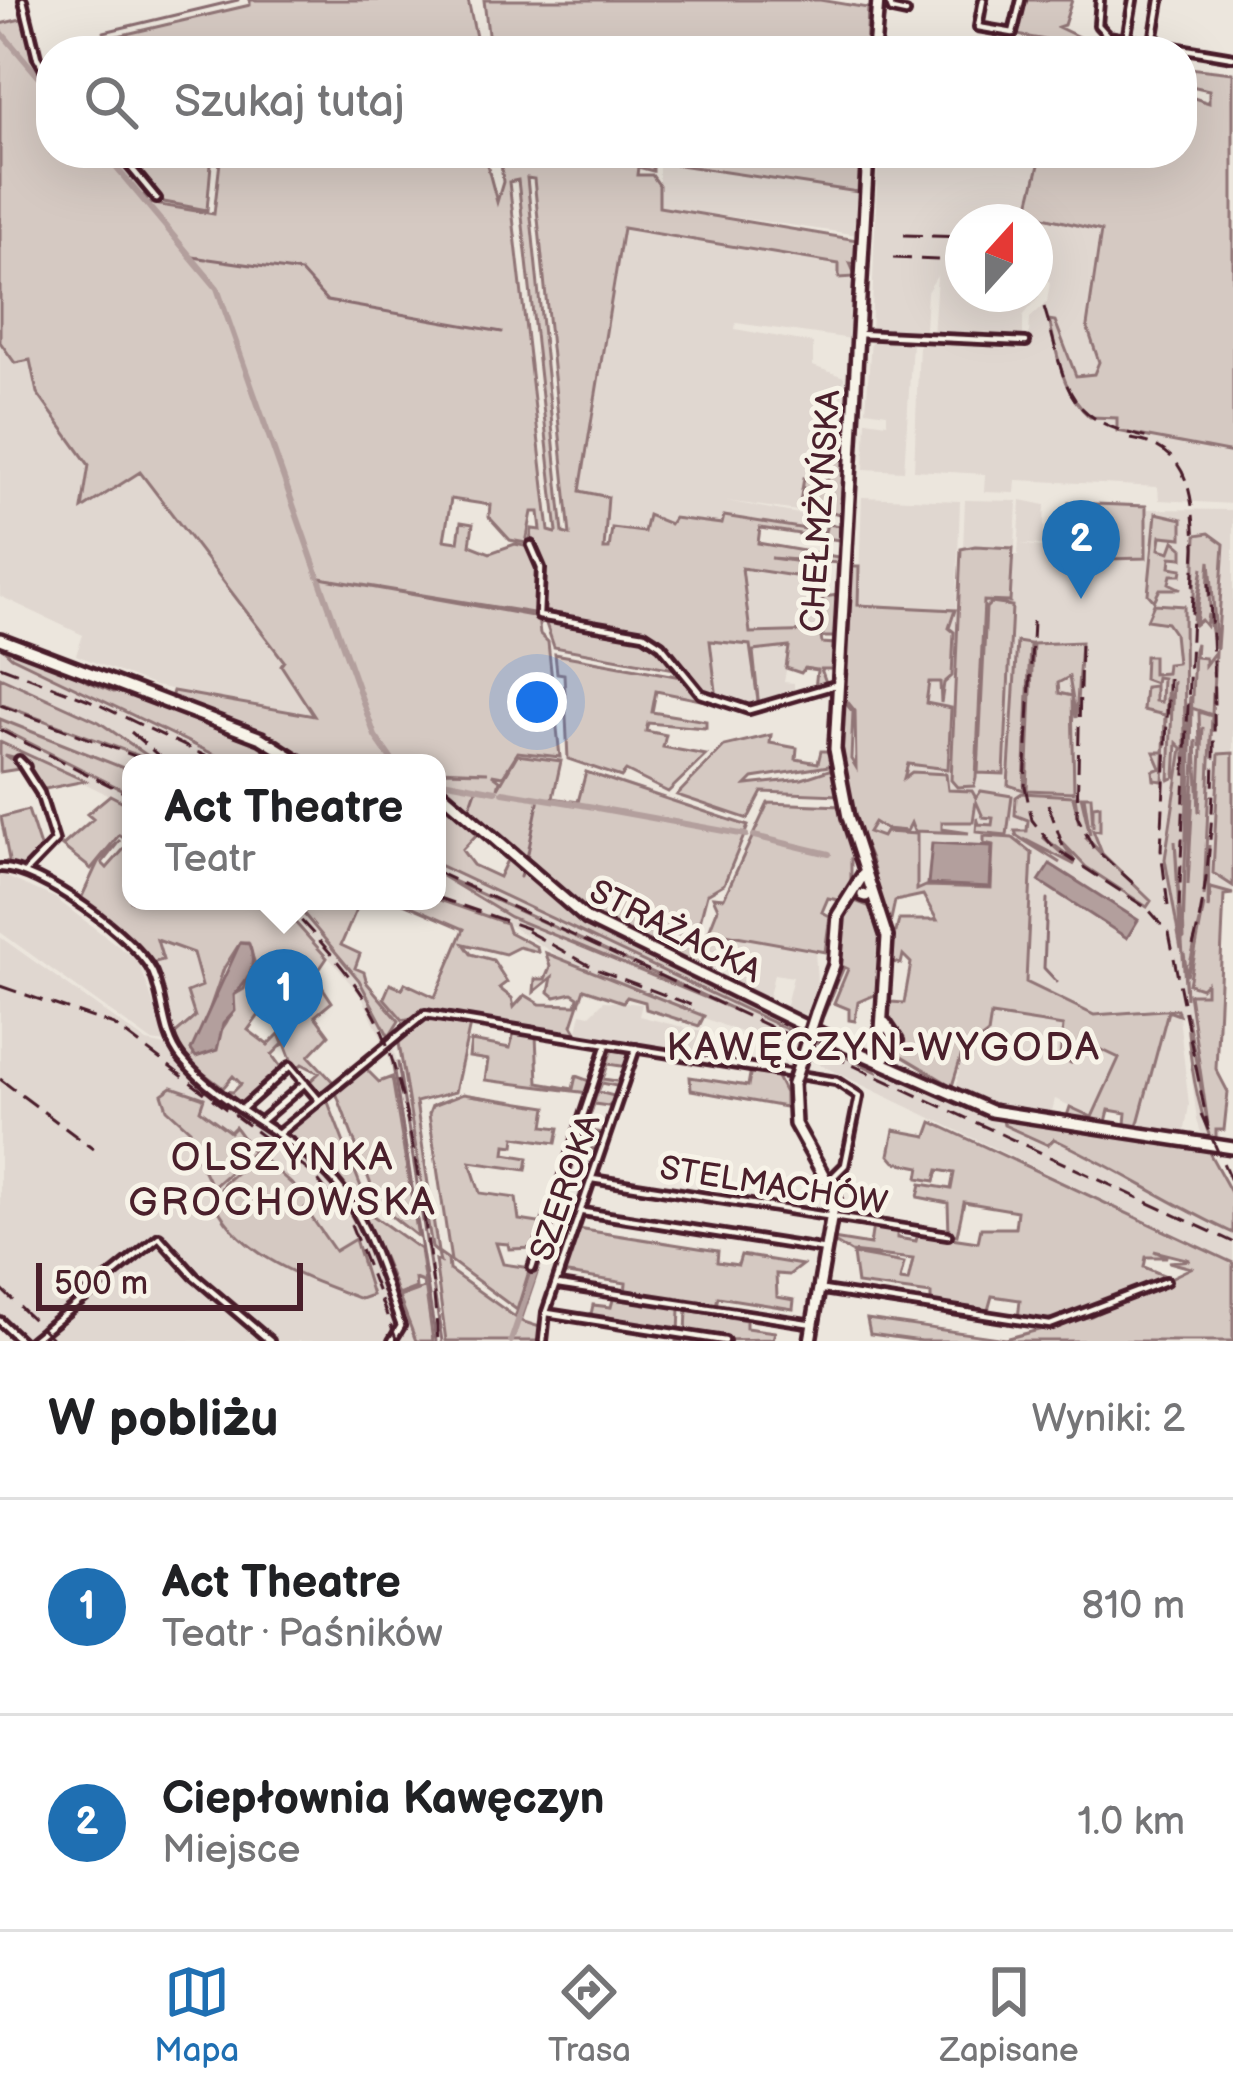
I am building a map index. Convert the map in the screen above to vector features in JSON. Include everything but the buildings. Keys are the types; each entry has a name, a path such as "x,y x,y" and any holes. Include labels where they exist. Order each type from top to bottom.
{"street":[{"path":"23,0 36,49"},
{"path":"888,0 892,10 906,14"},
{"path":"983,0 978,27 1013,33 1021,0"},
{"path":"1100,0 1101,31 1115,36"},
{"path":"1127,36 1133,0"},
{"path":"1153,36 1160,0"},
{"path":"875,36 878,4"},
{"path":"1197,51 1233,57"},
{"path":"131,168 157,199"},
{"name":"CHEŁMŻYŃSKA","path":"867,168 835,685 841,790 864,868 865,889 878,908 888,945 882,987 884,1030 897,1040 892,1053"},
{"path":"858,334 1026,342"},
{"path":"531,545 541,568 539,616 644,634 661,645 701,694 749,710 835,685"},
{"path":"0,639 261,738 287,754"},
{"path":"26,767 55,840 27,870"},
{"name":"STRAŻACKA","path":"446,797 593,923 991,1111 1233,1148"},
{"path":"0,868 27,870 142,955 155,978 176,1050 329,1174 351,1204 401,1326 392,1341"},
{"path":"809,1341 835,1199 830,1180 795,1124 793,1084 833,970 838,915 847,901 865,889"},
{"path":"278,1134 418,1016 826,1078 859,1093 845,1165 830,1180"},
{"path":"884,1030 876,1054 892,1053"},
{"path":"532,1268 607,1044"},
{"name":"SZEROKA","path":"543,1341 546,1312 636,1048"},
{"name":"STRAŻACKA","path":"892,1053 908,1071"},
{"path":"243,1108 291,1066 319,1100"},
{"path":"261,1121 305,1083"},
{"name":"STELMACHÓW","path":"592,1179 948,1235"},
{"path":"581,1212 826,1250"},
{"path":"31,1341 159,1237 194,1276 270,1341"},
{"path":"820,1290 1049,1325 1166,1281"},
{"path":"556,1285 813,1324"},
{"path":"546,1312 725,1341"},
{"path":"0,1321 21,1341"}],"shaded area":[{"path":"250,0 468,0 476,36 118,36 250,5"},
{"path":"484,0 820,0 868,8 867,36 488,36"},
{"path":"1023,0 1072,0 1064,25 1058,27 1077,36 1017,35"},
{"path":"25,18 36,64 36,168 128,168 148,192 144,195 148,203 214,214 219,168 488,168 497,202 502,168 638,168 637,175 652,175 659,185 659,207 857,240 858,264 850,263 856,277 839,278 839,264 623,228 580,491 608,497 604,549 609,549 612,528 644,532 648,515 670,524 674,518 722,524 724,516 825,532 827,524 840,526 839,540 760,528 758,543 838,557 838,563 771,558 817,564 814,579 742,568 750,633 821,631 823,597 838,595 836,637 821,637 822,643 835,644 833,669 821,669 827,685 815,689 817,670 805,668 801,673 786,668 789,647 753,651 759,708 750,645 710,641 717,699 701,692 648,632 320,578 538,617 540,634 548,642 560,757 518,752 503,776 492,774 500,780 498,788 517,755 561,761 553,798 578,802 586,772 748,826 724,884 707,894 692,952 710,962 711,975 589,915 446,791 446,771 488,772 446,770 446,754 300,754 275,737 170,701 173,691 314,716 281,665 284,661 140,472 82,509 89,465 37,393 30,360 15,363 0,342 0,24","holes":["527,178 534,179 570,535 563,533","518,180 557,532 549,531 509,182","451,499 490,505 489,517 510,540 526,543 532,512 539,512 541,530 532,529 529,547 515,544 490,553 470,545 473,524 461,522 458,542 444,540"]},
{"path":"1197,69 1233,73 1233,453 1117,431 1117,418 1090,417 1080,407 1062,372 1049,320 1055,321 1076,376 1094,374 1099,362 1087,326 1101,231 1053,219 1053,204 1029,204 1038,168 1197,168 1197,99 1209,103 1209,90 1197,87"},
{"path":"136,168 211,168 207,210 164,202"},
{"path":"659,168 697,168 863,194 859,235 659,207"},
{"path":"699,168 859,168 858,192"},
{"path":"877,168 1038,168 1030,204 945,204 945,312 1026,312 1023,337 933,336 937,276 927,292 925,331 871,333"},
{"path":"1053,219 1101,230 1087,326 1099,363 1094,374 1077,377 1055,321 1070,394 1076,403 1117,418 1118,431 1233,453 1233,504 1159,500 1158,487 1101,484 1016,480 1015,493 984,492 985,474 914,470 919,344 1028,350 1030,318 1036,312 1053,312"},
{"path":"623,227 840,264 839,277 856,277 852,339 736,323 735,329 813,343 813,366 844,377 842,396 823,393 820,410 829,413 829,447 841,456 830,455 829,482 800,502 827,507 827,515 726,501 827,519 826,532 725,516 723,524 675,519 670,524 652,516 644,533 603,526 580,491"},
{"path":"871,339 912,343 904,471 864,469 866,420 887,423 887,413 866,410"},
{"path":"0,342 15,363 30,360 110,491 140,472 285,662 281,666 315,717 155,686 76,655 83,635 0,596"},
{"path":"829,457 843,460 842,515 800,502 804,478 828,481"},
{"path":"862,497 960,501 956,610 1012,572 1013,555 1018,555 1021,500 1045,505 1043,545 1022,544 1066,551 1145,554 1148,509 1233,510 1233,894 1224,895 1216,1069 1220,1142 1203,1139 1197,1120 1184,1014 1179,1016 1189,1105 1184,1135 1137,1127 1168,1011 1097,1017 952,948 924,896 895,901 871,859 857,814 865,605 858,605"},
{"path":"965,500 1017,501 1015,548 963,549"},
{"path":"1069,503 1146,506 1146,558 1067,560"},
{"path":"1156,513 1182,519 1182,538 1161,536 1159,549 1170,552 1174,541 1183,549 1183,558 1171,557 1170,567 1182,569 1181,575 1171,575 1169,583 1181,589 1160,589 1154,601 1148,594"},
{"path":"1209,533 1224,544 1217,649 1210,561 1214,648 1208,614 1206,626 1201,620 1196,624 1203,567 1193,626 1196,535"},
{"path":"1013,548 1010,602 984,601 976,778 974,786 957,787 951,780 961,549"},
{"path":"742,567 823,581 821,631 749,634"},
{"path":"847,567 859,567 858,605 955,610 949,628 954,632 952,676 944,683 941,703 940,682 929,682 926,703 951,708 948,769 908,764 904,778 912,772 946,774 948,790 972,791 976,798 981,791 1012,796 1007,835 976,832 977,818 979,824 992,825 993,818 983,817 976,801 973,822 942,822 942,829 969,833 914,831 911,823 907,831 885,829 874,822 868,832 882,837 885,832 917,834 917,890 926,886 991,888 993,845 984,843 984,836 1013,838 1032,853 1026,982 1094,1015 1177,1009 1179,1015 1168,1011 1137,1127 1125,1125 1126,1113 1109,1110 1106,1122 1063,1119 1091,1120 1067,1116 1070,1107 1092,1117 1119,1058 1081,1040 1071,1063 1060,1058 1063,1026 991,1015 988,1034 962,1054 952,1086 900,1055 902,1037 886,1021 886,993 891,1002 904,1003 911,963 903,955 901,964 893,962 890,933 896,932 899,920 937,920 923,895 895,901 889,929 871,859 847,801 838,694 853,712 851,759 856,767 855,711 838,690"},
{"path":"991,603 1012,606 1004,774 978,773 986,608"},
{"path":"1154,604 1184,606 1185,760 1190,696 1186,851 1194,650 1196,643 1195,657 1205,658 1205,665 1215,652 1212,715 1192,708 1188,885 1196,740 1199,813 1203,727 1200,747 1199,712 1212,716 1204,896 1209,845 1208,909 1211,888 1233,894 1224,895 1216,1069 1228,1092 1224,1130 1216,1130 1216,1142 1211,1140 1197,1095 1187,1015 1208,1124 1189,994 1206,994 1206,983 1201,988 1189,984 1204,905 1187,976 1184,953 1186,999 1175,841 1181,949 1165,859 1182,748 1177,743 1175,777 1169,780 1173,681 1169,715 1168,678 1163,781 1154,780 1153,771 1161,768 1154,752 1164,752 1165,715 1143,710 1145,687 1155,686 1155,701 1161,702 1162,678 1156,677 1155,683 1144,679 1145,656 1153,656 1153,674 1166,673 1167,664 1177,663 1174,633 1167,623 1147,620"},
{"path":"544,618 633,635 648,642 674,669 554,647"},
{"path":"710,640 750,645 752,651 790,647 784,682 794,683 794,690 783,691 782,701 759,708 717,696"},
{"path":"1017,642 1030,644 1024,790 1008,785"},
{"path":"1081,642 1076,718 1069,677 1058,683 1059,693 1072,696 1074,792 1027,790 1033,644"},
{"path":"0,646 223,754 122,754 122,802 0,742"},
{"path":"0,646 189,713 278,754 213,754 12,657"},
{"path":"555,654 681,677 710,702 656,691 652,712 706,721 706,728 648,723 646,731 666,735 663,747 706,755 668,792 626,771 621,777 568,759 564,674 557,673"},
{"path":"0,677 99,722 145,754 134,754 0,704"},
{"path":"0,719 122,767 122,789 0,728"},
{"path":"771,735 770,743 797,748 796,759 818,763 821,751 827,751 835,765 753,778 746,785 802,779 835,768 839,795 762,792 748,819 677,795 724,746"},
{"path":"0,742 85,781 40,790 26,760 5,755 22,766 23,761 25,768 0,772"},
{"path":"1233,753 1233,886 1213,873 1219,754"},
{"path":"1022,793 1073,796 1079,824 1075,796 1081,796 1090,835 1084,796 1091,796 1093,827 1093,806 1100,805 1100,831 1093,830 1102,854 1151,901 1147,907 1086,867 1061,841 1074,860 1043,837 1075,865 1024,839 1060,863 1017,836 1015,831 1027,831 1028,820 1015,815 1016,797"},
{"path":"110,795 122,801 122,837 91,869 62,846 93,819 87,814"},
{"path":"446,802 479,832 462,850 473,865 499,877 509,856 576,919 865,1057 875,1071 446,868"},
{"path":"768,803 841,806 859,860 851,859 851,886 838,900 828,898 822,912 830,916 825,952 709,931 718,908 713,897 724,898"},
{"path":"28,810 42,853 25,867 0,866 9,860 1,817"},
{"path":"120,840 102,863 107,868 122,851 122,910 284,910 327,958 315,976 332,1002 315,1016 329,1035 309,1056 335,1084 319,1097 307,1084 319,1073 302,1064 295,1070 276,1020 280,1005 275,1002 266,1018 259,1015 248,1030 268,1045 279,1034 283,1044 272,1055 283,1070 243,1105 224,1091 233,1092 241,1084 233,1076 223,1088 191,1064 173,1036 195,1017 187,992 202,986 193,953 157,940 163,960 151,963 79,903 98,862","holes":["240,943 248,943 255,964 244,989 234,995 222,1029 194,1054 224,968"]},
{"path":"932,843 992,846 990,887 928,884"},
{"path":"446,854 869,1065 1014,1120 1233,1223 1233,1263 804,1057 577,968 506,923 446,902"},
{"path":"1050,864 1138,920 1127,938 1039,881"},
{"path":"0,874 55,898 139,962 167,1043 151,1041 0,932"},
{"path":"446,878 733,1009 510,917"},
{"path":"855,901 876,909 884,939 877,994 858,1002 855,1021 849,1020 849,1009 834,1003 848,969 844,967 822,1013 843,923"},
{"path":"446,902 506,923 509,932 537,947 538,952 519,947 505,954 464,944 471,954 493,960 507,982 499,988 512,998 514,1007 525,995 540,1004 576,1005 578,997 572,993 555,997 549,992 552,977 534,992 535,979 545,979 550,967 546,953 704,1016 699,1026 646,1009 645,1002 627,997 623,1002 584,989 572,1025 578,1035 433,1013 403,1020 384,998 390,984 402,989 405,983 435,997 464,929 420,910 446,910"},
{"path":"289,910 300,910 365,989 393,1046 407,1105 401,1106 386,1048 362,997"},
{"path":"301,910 356,910 341,945 360,954 355,968 364,972 367,983 399,1021 389,1037 359,980"},
{"path":"709,931 815,950 817,983 805,1015 785,1009 793,977 774,974 768,1001 729,983 731,965 701,950"},
{"path":"0,937 147,1042 170,1047 192,1073 271,1136 282,1141 288,1135 327,1165 365,1213 416,1341 29,1341 0,1312"},
{"path":"156,940 193,953 203,987 188,992 194,1015 175,1032 151,963 163,959"},
{"path":"240,943 249,944 252,959 244,984 234,995 235,1011 223,1024 217,1050 196,1057 191,1050"},
{"path":"604,1001 642,1004 639,1016 710,1034 705,1055 576,1035 581,1013 590,1015"},
{"path":"991,1015 1064,1026 1060,1058 1070,1062 1081,1040 1120,1058 1092,1116 1055,1099 1051,1115 981,1102 956,1089 962,1054 988,1034"},
{"path":"427,1017 470,1025 455,1092 416,1102 438,1252 448,1259 449,1270 515,1317 558,1205 608,1046 633,1052 628,1067 608,1064 603,1079 623,1082 621,1087 602,1083 598,1092 618,1097 615,1107 594,1104 585,1130 606,1134 600,1150 579,1147 559,1206 577,1213 574,1228 554,1225 550,1234 570,1238 566,1250 546,1247 521,1321 540,1327 541,1341 446,1341 435,1260 440,1262 432,1248 398,1037"},
{"path":"514,1032 536,1035 538,1083 573,1089 576,1076 592,1082 589,1093 485,1080 488,1060 469,1057 471,1041 510,1048"},
{"path":"363,1066 379,1082 392,1077 418,1237 379,1206 335,1090"},
{"path":"751,1069 775,1073 785,1093 785,1107 691,1090 690,1077 748,1086"},
{"path":"172,1087 204,1098 200,1110 230,1132 235,1127 253,1152 212,1188 188,1137 190,1130 167,1109 162,1094"},
{"path":"463,1094 547,1107 544,1126 559,1128 556,1143 515,1137 514,1146 506,1145 505,1154 528,1158 526,1170 470,1162 480,1193 516,1198 519,1220 545,1224 536,1248 509,1249 508,1244 496,1243 503,1264 530,1268 517,1310 451,1261 429,1114 432,1106"},
{"path":"326,1097 372,1215 420,1249 433,1341 416,1341 399,1297 424,1288 423,1282 415,1279 416,1288 398,1295 368,1224 341,1183 283,1132"},
{"path":"1002,1116 1206,1147 1233,1196 1233,1233 1054,1139 1048,1145 1004,1125"},
{"path":"932,1122 1233,1263 1233,1341 921,1341 870,1334 867,1319 1005,1339 1091,1316 1191,1268 1169,1262 1190,1260 1154,1251 1167,1257 1146,1257 1144,1267 1168,1277 1048,1323 1018,1319 1020,1300 992,1296 987,1314 931,1304 931,1294 857,1284 853,1254 904,1263 900,1280 908,1281 913,1259 851,1252 836,1243 832,1246 833,1239 870,1245 873,1225 897,1229 897,1238 916,1241 918,1233 978,1242 981,1228 1015,1228 1017,1211 964,1202 957,1235 949,1234 948,1203 918,1197 921,1184 951,1189 954,1173 938,1170 935,1181 918,1178 920,1167 895,1162 889,1155 894,1130 927,1136"},
{"path":"258,1154 313,1203 305,1208 335,1251 355,1239 372,1295 361,1299 273,1262 221,1215 211,1194 218,1195 224,1183"},
{"path":"583,1214 578,1229 718,1251 717,1262 738,1265 741,1255 802,1265 789,1275 776,1274 777,1297 794,1300 793,1309 718,1297 715,1309 625,1294 626,1283 561,1273"},
{"path":"614,1296 680,1309 679,1333 590,1319 593,1305 611,1307"},
{"path":"687,1310 746,1320 746,1328 775,1332 773,1339 676,1341 676,1334 686,1334"}],"waterway":[{"path":"104,32 238,0"},
{"path":"0,31 36,73"},
{"path":"117,168 217,288 318,576"},
{"path":"193,257 206,259"},
{"path":"209,259 301,272 327,301 502,332"},
{"path":"320,581 375,736 388,754"},
{"path":"33,657 80,677"},
{"path":"85,680 114,692"},
{"path":"446,782 496,791"},
{"path":"470,807 477,787"},
{"path":"503,792 594,807"},
{"path":"527,858 539,798"},
{"path":"597,808 746,835"},
{"path":"754,836 829,854"},
{"path":"520,877 522,871"},
{"path":"1047,899 1044,968 1057,982"},
{"path":"558,1204 611,1048"},
{"path":"398,1063 442,1341"},
{"path":"393,1065 436,1341"},
{"path":"511,1341 557,1207"}],"railway":[{"path":"904,235 945,236"},
{"path":"893,258 945,260"},
{"path":"1045,312 1064,377 1082,408 1097,420 1148,438"},
{"path":"1131,439 1166,452 1177,464 1193,511 1179,907"},
{"path":"1193,946 1212,815 1209,583"},
{"path":"1033,621 1025,786 1032,820 1054,848 1148,909 1169,933 1208,1127"},
{"path":"1081,645 1077,816 1093,847 1135,885"},
{"path":"0,666 89,700 201,754"},
{"path":"1168,906 1161,850 1169,678"},
{"path":"0,705 129,754"},
{"path":"0,730 122,791"},
{"path":"131,732 157,754"},
{"path":"1048,804 1063,846"},
{"path":"446,876 1233,1242"},
{"path":"446,900 529,929"},
{"path":"291,910 356,985 388,1047 418,1174 438,1341"},
{"path":"527,931 596,969 699,1008"},
{"path":"0,986 114,1025 313,1174 350,1222 397,1341"},
{"path":"0,1079 93,1149"},
{"path":"1201,1114 1233,1185"},
{"path":"0,1288 55,1341"}],"place":[{"name":"Ciepłownia Kawęczyn","path":"1081,599"},
{"name":"Act Theatre","path":"284,1048"}],"district":[{"name":"KAWĘCZYN-WYGODA","path":"884,1046"},
{"name":"OLSZYNKA GROCHOWSKA","path":"283,1178"}]}
